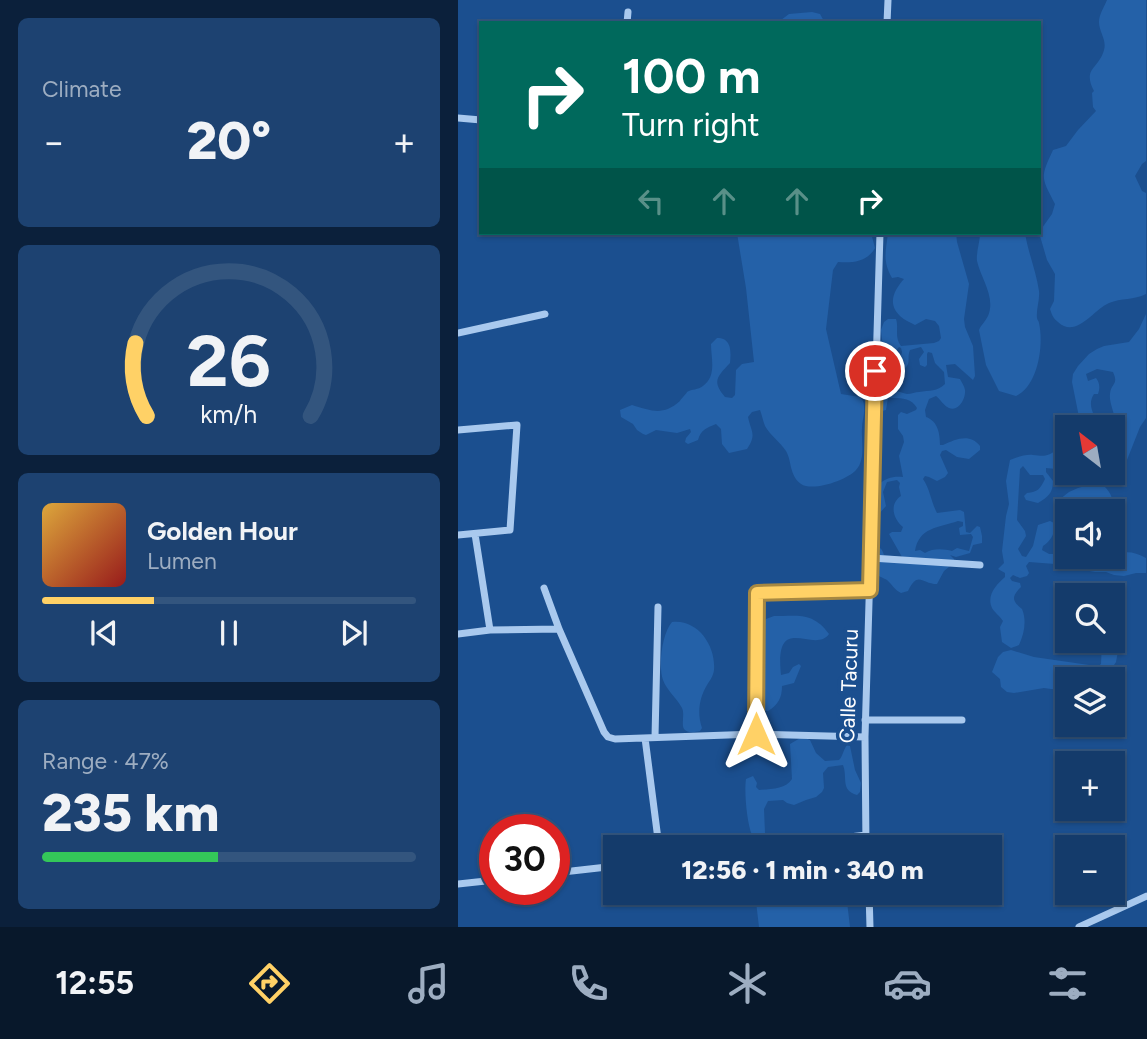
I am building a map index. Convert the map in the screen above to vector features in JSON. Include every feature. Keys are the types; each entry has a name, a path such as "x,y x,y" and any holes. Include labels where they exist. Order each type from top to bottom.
{"street":[{"path":"887,21 888,0"},
{"path":"627,21 628,12"},
{"path":"458,118 479,120"},
{"name":"Calle Tacuru","path":"866,835 865,720 880,235"},
{"path":"458,333 545,314"},
{"path":"458,430 517,425 510,530 458,535"},
{"path":"475,534 490,630"},
{"path":"871,558 980,565"},
{"path":"544,588 559,629 608,737 615,739 756,734 865,737"},
{"path":"756,734 757,593 870,590"},
{"path":"655,737 658,607"},
{"path":"458,634 490,630 559,629"},
{"path":"865,720 962,720"},
{"path":"645,738 657,835"},
{"path":"570,871 603,867"},
{"path":"458,884 479,882"},
{"path":"1079,927 1146,896"},
{"path":"869,905 870,927"}],"shaded area":[{"path":"1107,0 1146,0 1146,161 1135,176 1142,191 1146,193 1146,294 1109,303 1084,322 1071,327 1058,322 1050,309 1054,301 1055,274 1047,260 1040,236 1055,204 1045,182 1044,172 1053,150 1066,146 1096,111 1093,107 1094,91 1090,78 1104,50 1099,22"},
{"path":"812,12 820,14 824,21 780,21 789,14"},
{"path":"737,235 872,235 875,248 872,253 859,261 838,262 833,270 826,329 841,394 860,397 864,402 861,461 852,474 821,486 801,484 794,476 786,451 765,426 760,410 752,412 748,417 753,436 747,449 729,453 722,444 721,429 716,424 704,430 698,440 688,444 685,442 690,429 677,433 656,430 646,435 621,417 620,410 632,405 651,410 668,409 687,392 703,386 712,372 711,344 717,338 726,340 730,346 730,363 718,379 718,387 725,397 732,398 735,395 736,370 742,364 754,362"},
{"path":"888,235 956,235 969,284 964,319 973,346 975,376 973,380 955,364 946,365 948,377 960,379 964,385 963,400 953,409 945,406 936,396 929,399 925,410 926,417 938,428 940,445 967,438 980,446 980,450 969,459 942,451 940,455 948,473 937,481 925,476 923,479 937,513 960,510 964,512 966,532 970,533 977,526 980,527 982,543 973,545 970,553 956,557 950,555 955,562 944,571 937,584 918,580 908,591 901,593 879,576 872,549 876,546 884,555 902,557 889,534 901,532 903,527 894,512 895,503 901,496 900,483 897,480 887,482 883,492 886,506 878,515 874,500 877,487 882,482 903,477 899,456 904,442 898,429 898,415 901,412 907,414 917,408 908,400 888,398 886,410 882,411 880,397 886,391 909,394 936,390 945,384 944,372 935,363 932,353 927,354 925,367 920,365 919,359 924,352 921,347 910,350 908,364 901,371 898,366 901,348 883,362 881,359 881,330 888,319 896,319 901,346 934,343 941,338 939,326 935,321 926,319 915,325 903,319 896,311 893,297 904,279 892,278 886,256","holes":["958,521 963,522 963,526 959,528 960,535 971,534 973,537 969,551 957,548 952,551 938,549 925,553 915,551 917,543 925,533"]},
{"path":"980,235 1025,235 1038,284 1037,319 1041,342 1038,364 1030,383 1016,396 999,391 986,365 979,330 988,316 990,302 977,254"},
{"path":"1146,314 1146,418 1125,465 1125,415 1114,415 1110,397 1115,382 1113,372 1097,369 1086,374 1088,381 1096,378 1099,384 1098,394 1094,394 1091,403 1093,415 1079,415 1072,382 1073,374 1089,354 1104,346 1129,342"},
{"path":"1055,451 1055,469 1046,468 1053,481 1052,489 1047,497 1038,503 1026,500 1024,496 1042,485 1045,479 1043,475 1030,475 1023,466 1020,469 1017,520 1026,536 1018,549 1022,556 1026,557 1033,546 1038,525 1050,521 1054,523 1054,533 1042,550 1055,554 1055,564 1029,562 1026,566 1029,573 1027,576 1020,578 1013,575 1010,578 1020,583 1021,587 1014,599 1022,609 1025,623 1019,645 1011,648 1002,642 1000,627 1003,621 992,608 990,599 996,586 1005,577 1005,573 998,569 1004,563 1002,551 1009,504 1006,481 1010,460 1025,455 1050,454"},
{"path":"1102,485 1112,499 1060,499 1078,488"},
{"path":"1126,552 1146,558 1146,573 1124,576 1078,569 1125,569"},
{"path":"774,616 805,617 817,622 829,634 814,640 789,639 783,644 780,655 781,675 789,673 799,664 801,666 794,683 782,686 779,701 768,711 762,710 759,705 764,623 766,619"},
{"path":"672,622 681,622 697,630 704,636 712,652 714,670 701,701 700,731 690,732 684,729 682,708 663,680 662,650"},
{"path":"1011,650 1034,657 1092,667 1055,667 1055,689 1014,693 1001,687 1000,679 992,672 998,657"},
{"path":"1101,653 1118,653 1113,667 1097,667 1101,664"},
{"path":"802,737 810,740 816,753 825,761 839,760 847,745 850,746 861,783 860,792 857,795 846,787 843,765 828,767 823,773 824,788 816,797 794,805 783,800 768,801 764,809 765,833 752,835 746,807 746,779 753,776 759,790 786,785 792,779 790,744"},
{"path":"756,905 847,905 850,927 759,927"}],"route":[{"path":"756,734 757,593 870,590 875,371"}]}
